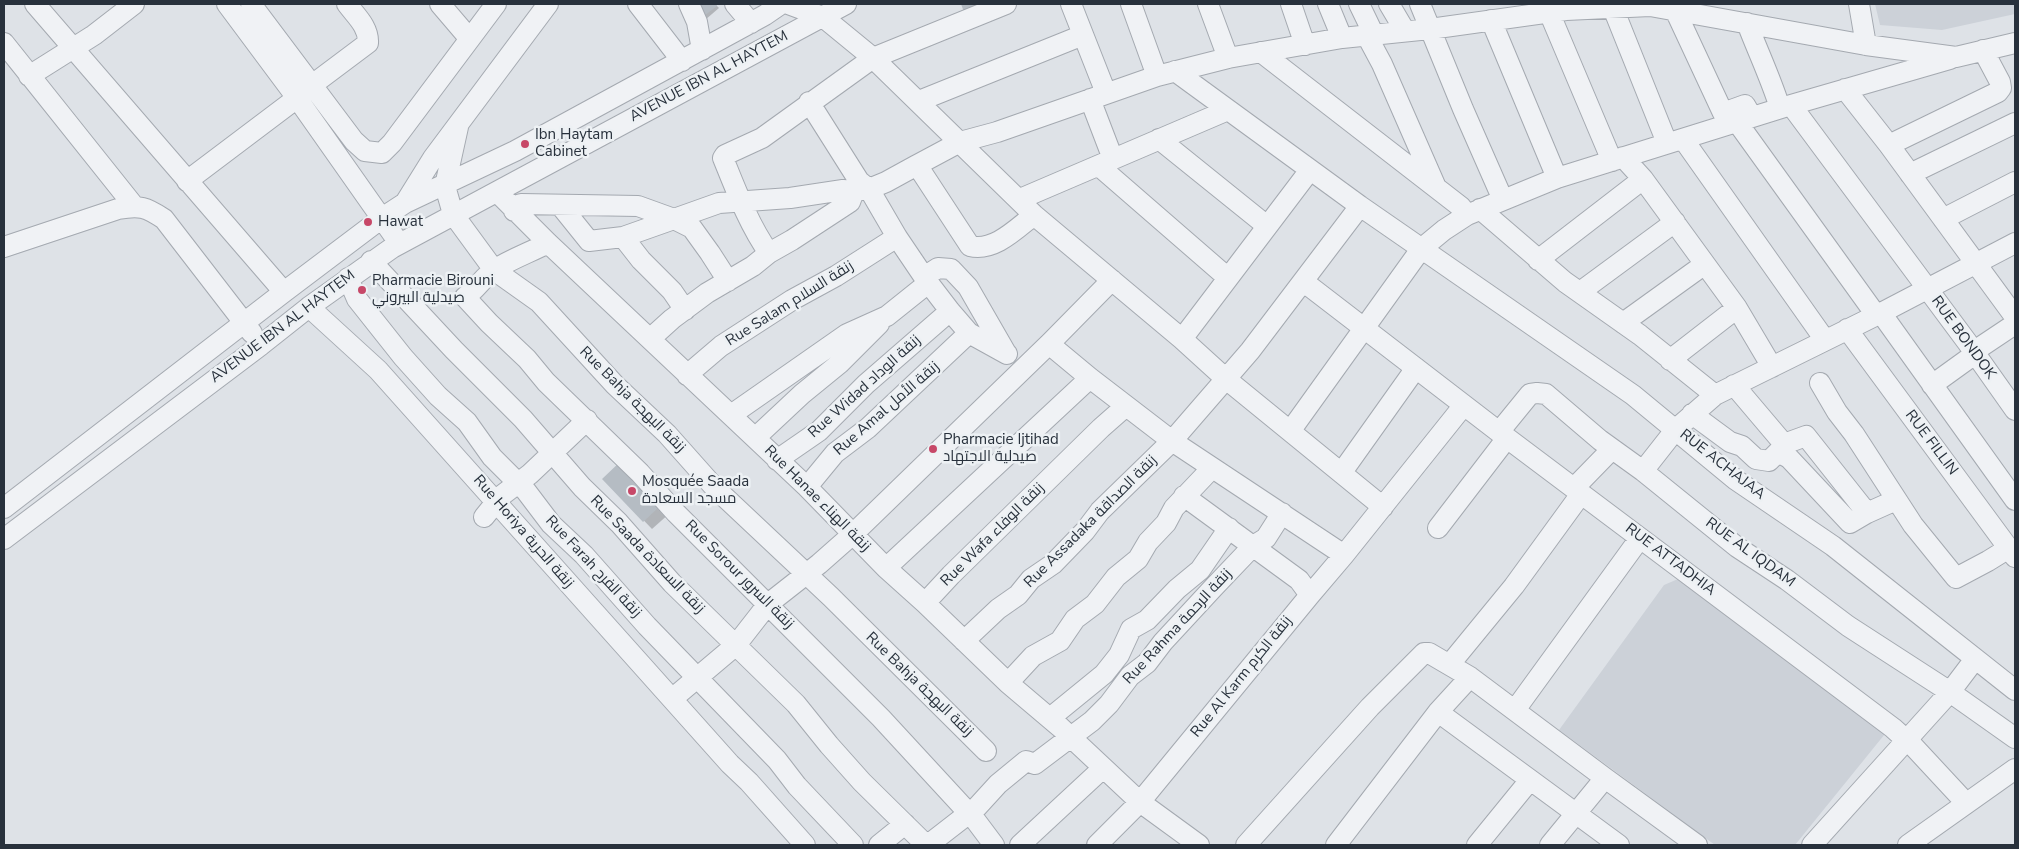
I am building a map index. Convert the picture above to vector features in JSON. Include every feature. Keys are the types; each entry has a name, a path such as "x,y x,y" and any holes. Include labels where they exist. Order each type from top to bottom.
{"street":[{"path":"35,4 284,292"},
{"path":"29,76 94,35 134,4"},
{"path":"227,4 304,92 354,141 365,151 382,153 392,144 496,4"},
{"path":"251,4 399,243"},
{"path":"187,181 368,43 369,35 366,29 346,4"},
{"path":"440,4 469,38"},
{"path":"405,203 433,158 548,4"},
{"path":"638,4 682,60"},
{"path":"689,4 696,22 702,50"},
{"path":"735,4 751,23"},
{"name":"AVENUE IBN AL HAYTEM","path":"4,508 245,324 284,292 382,218 405,203 445,186 515,151 751,23 781,4"},
{"path":"788,4 823,17 873,58 1034,215 1182,339 1226,379 1291,430 1383,507"},
{"name":"AVENUE IBN AL HAYTEM","path":"4,539 309,307 371,261 399,243 846,4"},
{"path":"769,253 762,243 742,201 723,158 725,155 762,138 809,102 873,58 1006,4"},
{"path":"1070,4 1083,34 1098,96 1106,162 1228,278"},
{"path":"1131,4 1166,73"},
{"path":"1208,4 1228,58"},
{"path":"1291,4 1305,45"},
{"path":"1328,4 1342,38"},
{"path":"1359,4 1382,64 1435,187"},
{"path":"1389,4 1405,31"},
{"path":"1420,4 1462,109 1503,200"},
{"path":"1858,4 1866,45"},
{"path":"560,205 589,241 623,237 719,203 806,196 843,190 862,190 902,174 960,142 997,132 1166,73 1228,58 1342,38 1430,29 1483,15 1560,8 1650,6 1866,45 1956,57"},
{"path":"1560,8 1618,159 1643,179 1675,222 1737,308 1772,367"},
{"path":"1613,8 1675,141 1825,340"},
{"path":"1675,10 1723,113 1745,105 1744,120 1878,314 2015,500"},
{"path":"1483,15 1557,178"},
{"name":"RUE BONDOK","path":"1747,23 1760,58 1786,106 1927,289 2015,410"},
{"path":"919,101 1083,34"},
{"path":"4,43 134,206"},
{"path":"1291,430 1421,249 1444,230 1473,212 1557,178 1786,106 1956,57 2015,43"},
{"path":"1889,145 1998,92 2000,82 1983,50"},
{"path":"1262,52 1315,96 1460,207 1473,212 1715,394"},
{"name":"RUE ACHAJAA","path":"1166,73 1228,110 1421,249 1633,395 1736,480 1833,546 2015,690"},
{"path":"1845,89 1889,145 2015,316"},
{"path":"809,102 860,181 862,190 950,311 969,333 1026,366"},
{"path":"1020,200 1228,110"},
{"path":"1910,174 2015,123"},
{"path":"453,214 445,186 458,127"},
{"path":"1159,139 1267,226"},
{"path":"917,165 970,246 979,248 1001,240 1034,215"},
{"path":"1182,339 1310,170"},
{"path":"1538,260 1643,179"},
{"path":"1943,219 2015,182"},
{"path":"651,338 684,310 850,202 862,190"},
{"name":"Rue Hanae زنقة الهناء","path":"497,192 514,211 651,338 687,375 756,438 777,460 807,486 886,568 964,642 1071,737 1140,802 1190,843"},
{"path":"514,211 514,206 517,204 638,206 674,219 692,228 728,281"},
{"path":"4,247 118,209 134,206 149,208 164,219 261,345"},
{"name":"Rue Assadaka زنقة الصداقة","path":"964,642 998,609 1018,595 1031,579 1053,564 1085,531 1100,511 1172,441 1226,379 1304,282 1360,206"},
{"name":"Rue Bahja زنقة البهجة","path":"453,214 494,270 538,302 615,385 667,434 715,488 806,574 986,751"},
{"path":"1580,292 1675,222"},
{"path":"623,237 641,260 672,291 684,310"},
{"name":"Rue Salam زنقة السلام","path":"687,375 721,346 792,300 836,276 897,237"},
{"name":"Rue Sorour زنقة السرور","path":"548,243 494,270 484,278 477,289 465,297 546,382 587,420 676,513 881,718 994,845"},
{"path":"1643,471 1676,429 1715,394 1878,314 2015,243"},
{"name":"Rue Saada زنقة السعادة","path":"371,261 454,350 523,419 582,487 619,523 672,584 796,704 862,782 927,845"},
{"path":"1623,323 1705,264"},
{"path":"756,438 802,394 840,363 887,316 922,288 938,268 951,269 968,287 1006,354"},
{"name":"Rue Farah زنقة الفرح","path":"348,278 358,299 403,357 438,396 467,422 492,457 518,483 551,524 584,555 647,626 777,760 797,786 853,845"},
{"path":"672,699 736,645 768,604 853,534 1050,344 1112,280"},
{"name":"RUE ATTADHIA","path":"1304,282 1503,435 1893,728 1966,803"},
{"name":"Rue Horiya زنقة الحرية","path":"309,307 378,370 490,509 672,699 805,845"},
{"path":"1670,360 1737,308"},
{"name":"Rue Widad زنقة الوداد","path":"777,460 819,431 866,384 950,311"},
{"path":"731,415 847,334 887,316"},
{"path":"1932,385 2015,324"},
{"name":"RUE FILLIN","path":"1846,329 2012,552"},
{"name":"Rue Amal زنقة الأمل","path":"807,486 835,453 868,428 969,333"},
{"path":"1050,344 1090,378 1172,441 1344,556"},
{"path":"1342,472 1416,368"},
{"path":"886,568 1090,378"},
{"path":"1820,383 1837,412 1854,434 1913,526 1956,578 1988,561 2012,552"},
{"path":"1734,385 1784,444 1806,436 1867,513"},
{"name":"RUE AL IQDAM","path":"1503,435 1530,394 1546,394 1612,449 1643,471 1737,547 1787,580 1848,626 1950,692 2015,738"},
{"name":"Rue Al Karm زنقة الكرم","path":"1097,845 1140,802 1344,556 1464,405"},
{"name":"Rue Wafa زنقة الوفاء","path":"925,603 951,575 1101,428 1126,406"},
{"path":"1692,414 1730,442 1742,446 1756,459 1769,461 1778,452 1788,458 1812,480 1850,523 1896,500"},
{"path":"490,509 587,420"},
{"path":"1438,528 1503,435"},
{"path":"1450,664 1514,586 1578,491 1612,449"},
{"path":"1008,683 1033,656 1060,641 1075,619 1095,604 1116,577 1138,559 1148,542 1166,522 1174,508 1212,468"},
{"path":"1184,496 1299,580 1310,595"},
{"name":"Rue Rahma زنقة الرحمة","path":"968,814 998,784 1026,762 1035,764 1092,721 1109,704 1130,676 1147,663 1163,642 1253,546 1266,538 1282,513"},
{"path":"1050,718 1104,674 1119,655 1131,629 1147,620 1177,589 1200,570 1229,528"},
{"path":"1515,710 1640,538"},
{"path":"1246,845 1370,706 1424,654 1434,655 1470,677 1697,845"},
{"path":"1812,845 1950,692 1975,659"},
{"path":"1336,845 1438,712 1470,677"},
{"path":"1438,712 1619,845"},
{"path":"1020,845 1103,768"},
{"path":"1908,845 1966,803 2014,773"},
{"path":"1550,845 1605,778"},
{"path":"1477,845 1530,780"},
{"path":"927,845 968,814"},
{"path":"879,845 905,824"}],"shaded area":[{"path":"1875,4 2015,4 2015,14 1942,30 1880,25"},
{"path":"1685,576 1893,724 1795,845 1715,845 1559,730 1664,585"}],"building":[{"path":"692,4 716,4 717,6 701,18"},
{"path":"961,4 986,4 964,12"},
{"name":"Mosquée Saada مسجد السعادة","path":"622,460 663,503 643,522 602,479"}],"place":[{"name":"Ibn Haytam Cabinet","path":"525,144"},
{"name":"Hawat","path":"368,222"},
{"name":"Pharmacie Birouni صيدلية البيروني","path":"362,290"},
{"name":"Pharmacie Ijtihad صيدلية الاجتهاد","path":"933,449"},
{"name":"Mosquée Saada مسجد السعادة","path":"632,491"}]}
